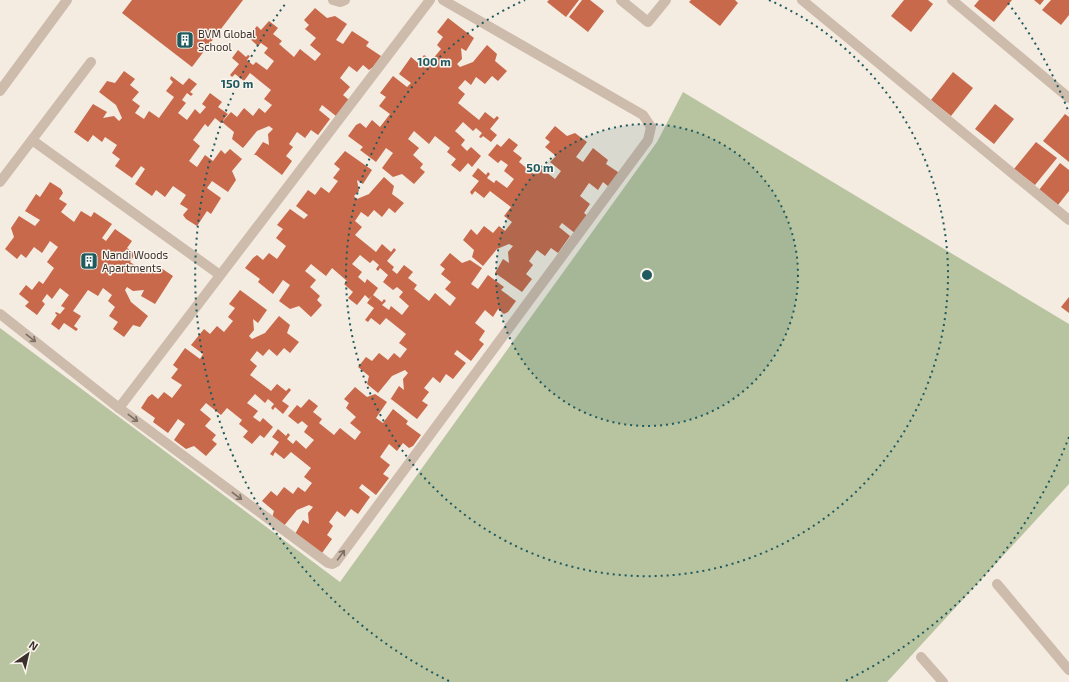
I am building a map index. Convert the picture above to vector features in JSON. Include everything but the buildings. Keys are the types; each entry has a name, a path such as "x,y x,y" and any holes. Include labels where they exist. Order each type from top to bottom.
{"street":[{"path":"0,91 67,0"},
{"path":"333,0 340,2 345,0"},
{"path":"119,408 430,0"},
{"path":"0,314 119,408 328,563 332,564 336,562 648,140 651,127 643,115 443,0"},
{"path":"621,0 648,22 666,0"},
{"path":"802,0 1069,220"},
{"path":"952,0 1069,98"},
{"path":"0,182 91,62"},
{"path":"32,140 220,275"},
{"path":"997,584 1069,670"},
{"path":"921,657 944,682"}],"green space":[{"path":"683,92 1069,324 1069,484 887,682 0,682 0,328 340,582 657,142"}],"place":[{"name":"BVM Global School","path":"185,40"},
{"name":"Nandi Woods Apartments","path":"89,261"}]}
